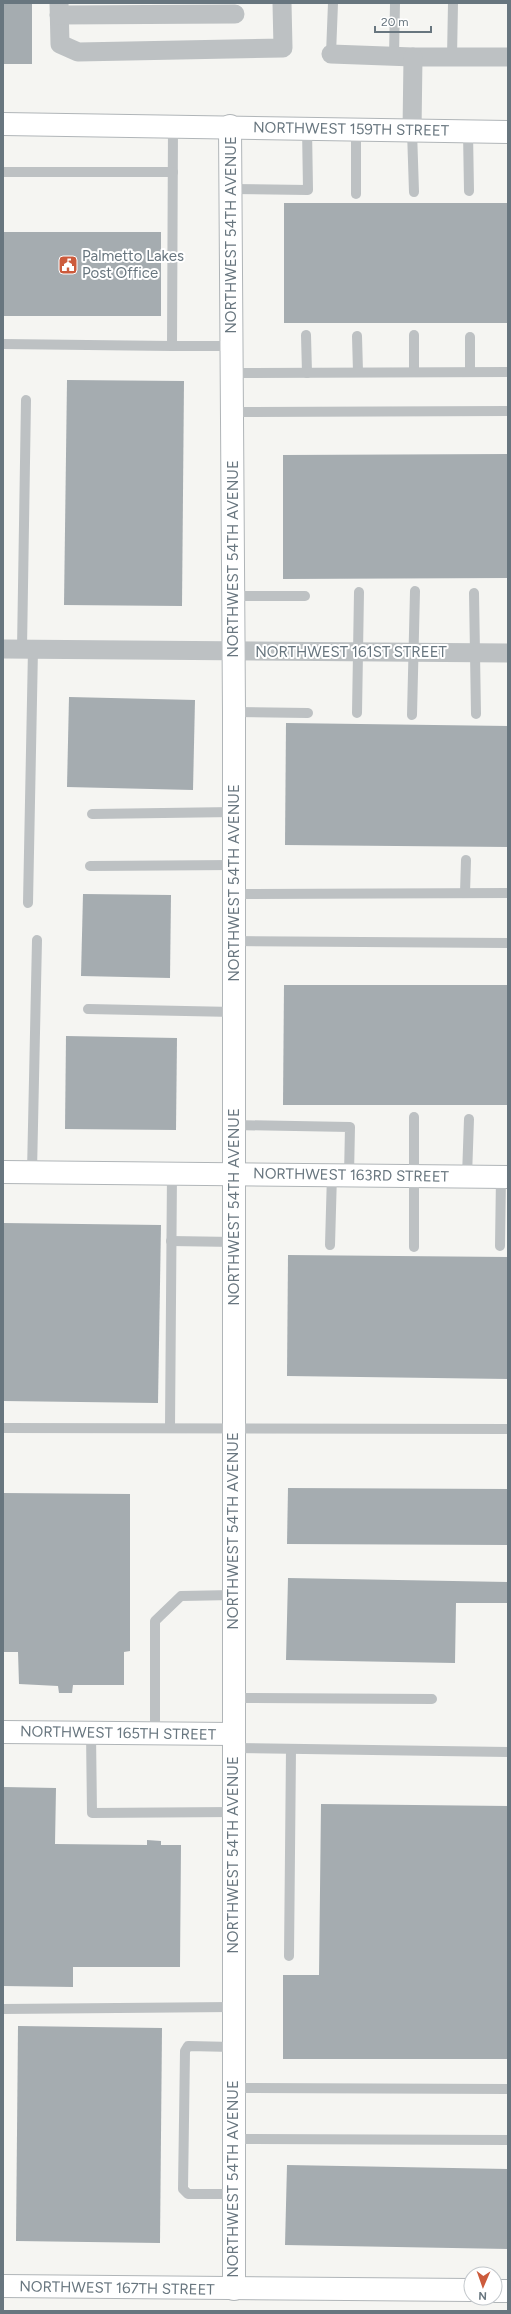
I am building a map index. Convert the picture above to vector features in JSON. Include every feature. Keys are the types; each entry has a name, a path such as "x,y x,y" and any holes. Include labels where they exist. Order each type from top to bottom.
{"street":[{"path":"235,14 59,9 60,44 78,52 283,48 282,3"},
{"path":"331,54 394,57 508,57"},
{"path":"412,131 413,57"},
{"name":"NORTHWEST 159TH STREET","path":"3,124 230,126 356,130 508,132"},
{"name":"NORTHWEST 54TH AVENUE","path":"230,126 234,651 232,2007 234,2289"},
{"name":"NORTHWEST 161ST STREET","path":"3,649 508,653"},
{"name":"NORTHWEST 163RD STREET","path":"3,1172 505,1176"},
{"name":"NORTHWEST 165TH STREET","path":"3,1732 155,1734 233,1741"},
{"name":"NORTHWEST 167TH STREET","path":"3,2286 463,2290"}],"lane":[{"path":"331,54 333,3"},
{"path":"394,57 395,3"},
{"path":"452,57 453,3"},
{"path":"172,346 173,126"},
{"path":"231,189 308,190 307,128"},
{"path":"356,130 356,194"},
{"path":"412,131 414,192"},
{"path":"468,132 469,190"},
{"path":"3,172 173,172"},
{"path":"306,335 306,373"},
{"path":"414,335 414,372"},
{"path":"358,336 358,372"},
{"path":"470,337 470,372"},
{"path":"3,344 232,346"},
{"path":"232,373 508,372"},
{"path":"26,400 28,903"},
{"path":"232,412 508,411"},
{"path":"412,715 415,591"},
{"path":"357,713 359,592"},
{"path":"474,593 476,714"},
{"path":"233,596 306,596"},
{"path":"234,712 308,713"},
{"path":"92,814 234,812"},
{"path":"465,893 466,860"},
{"path":"90,866 234,865"},
{"path":"234,894 508,893"},
{"path":"32,1172 37,940"},
{"path":"234,940 508,943"},
{"path":"88,1009 234,1012"},
{"path":"414,1116 414,1247"},
{"path":"467,1176 469,1119"},
{"path":"234,1125 350,1127 340,1175 330,1245"},
{"path":"170,1428 172,1173"},
{"path":"500,1246 505,1176"},
{"path":"171,1242 234,1242"},
{"path":"3,1428 508,1430"},
{"path":"155,1734 156,1621 181,1596 233,1595"},
{"path":"233,1698 432,1699"},
{"path":"91,1733 92,1813 233,1812"},
{"path":"233,1741 291,1749 508,1752"},
{"path":"289,1956 291,1749"},
{"path":"3,2009 232,2007"},
{"path":"233,2046 188,2046 185,2051 182,2189 188,2194 234,2194"},
{"path":"233,2088 508,2089"},
{"path":"234,2139 508,2140"}],"building":[{"path":"3,3 32,3 32,64 3,64"},
{"path":"284,203 508,203 508,323 284,323"},
{"path":"3,232 161,232 161,316 3,316"},
{"path":"67,380 184,381 182,606 64,605"},
{"path":"508,454 508,578 283,579 283,455"},
{"path":"69,697 195,700 193,790 67,787"},
{"path":"286,723 508,726 508,847 285,845"},
{"path":"83,894 171,895 170,978 81,976"},
{"path":"284,985 508,985 508,1105 283,1105"},
{"path":"66,1036 177,1038 176,1130 65,1129"},
{"path":"3,1223 161,1225 158,1403 3,1401"},
{"path":"288,1255 508,1257 508,1379 287,1376"},
{"path":"288,1488 508,1489 508,1545 287,1544"},
{"path":"3,1493 130,1494 130,1651 124,1652 124,1685 73,1685 72,1693 59,1693 58,1686 19,1684 18,1652 3,1652"},
{"path":"288,1578 508,1582 508,1603 456,1603 455,1663 286,1660"},
{"path":"4,1787 56,1788 55,1844 147,1845 147,1840 161,1841 161,1845 181,1845 180,1967 73,1967 73,1987 3,1986"},
{"path":"321,1804 508,1806 508,2059 283,2059 283,1975 319,1975"},
{"path":"18,2026 162,2028 160,2243 16,2241"},
{"path":"287,2165 508,2169 508,2249 285,2245"}],"place":[{"name":"Palmetto Lakes Post Office","path":"68,265"}]}
